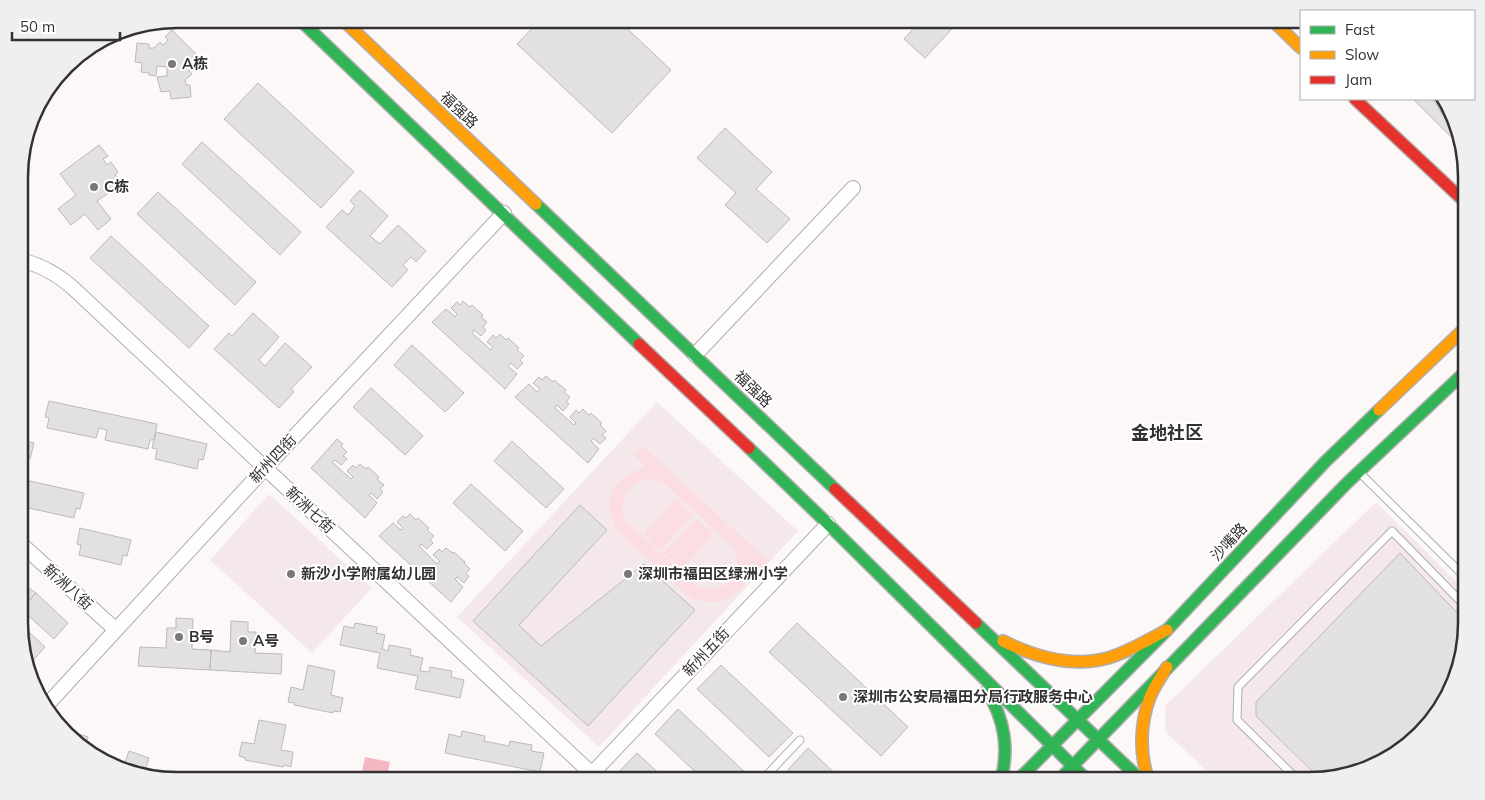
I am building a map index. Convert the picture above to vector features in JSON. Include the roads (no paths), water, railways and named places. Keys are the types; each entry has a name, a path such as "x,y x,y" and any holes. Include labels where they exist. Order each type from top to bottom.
{"main road":[{"path":"1279,27 1300,47"},
{"path":"316,28 504,214 828,524 1078,772"},
{"name":"福强路","path":"351,28 1132,772"},
{"path":"1357,100 1458,195"},
{"name":"沙嘴路","path":"1026,772 1167,630 1326,461 1458,335"},
{"path":"1066,772 1359,472 1458,378"},
{"path":"982,628 1028,653 1055,660 1081,662 1106,659 1133,649 1167,630"},
{"path":"963,656 990,695 1001,716 1007,750 1003,772"},
{"path":"1147,772 1144,760 1144,722 1150,696 1167,667"}],"street":[{"path":"695,355 853,188"},
{"name":"新州四街","path":"50,702 265,468 504,214"},
{"name":"新洲七街","path":"28,263 40,266 63,280 265,468 584,772"},
{"name":"新州五街","path":"598,772 828,524"},
{"name":"新洲八街","path":"27,549 116,630"}],"lane":[{"path":"1359,472 1458,570"},
{"path":"1290,772 1237,720 1238,687 1392,531 1458,599"},
{"path":"770,772 800,740"}],"place":[{"name":"A栋","path":"172,64"},
{"name":"C栋","path":"94,187"},
{"name":"新沙小学附属幼儿园","path":"291,574"},
{"name":"深圳市福田区绿洲小学","path":"628,574"},
{"name":"B号","path":"179,637"},
{"name":"A号","path":"243,641"},
{"name":"深圳市公安局福田分局行政服务中心","path":"843,697"}],"district":[{"name":"金地社区","path":"1167,433"}]}
